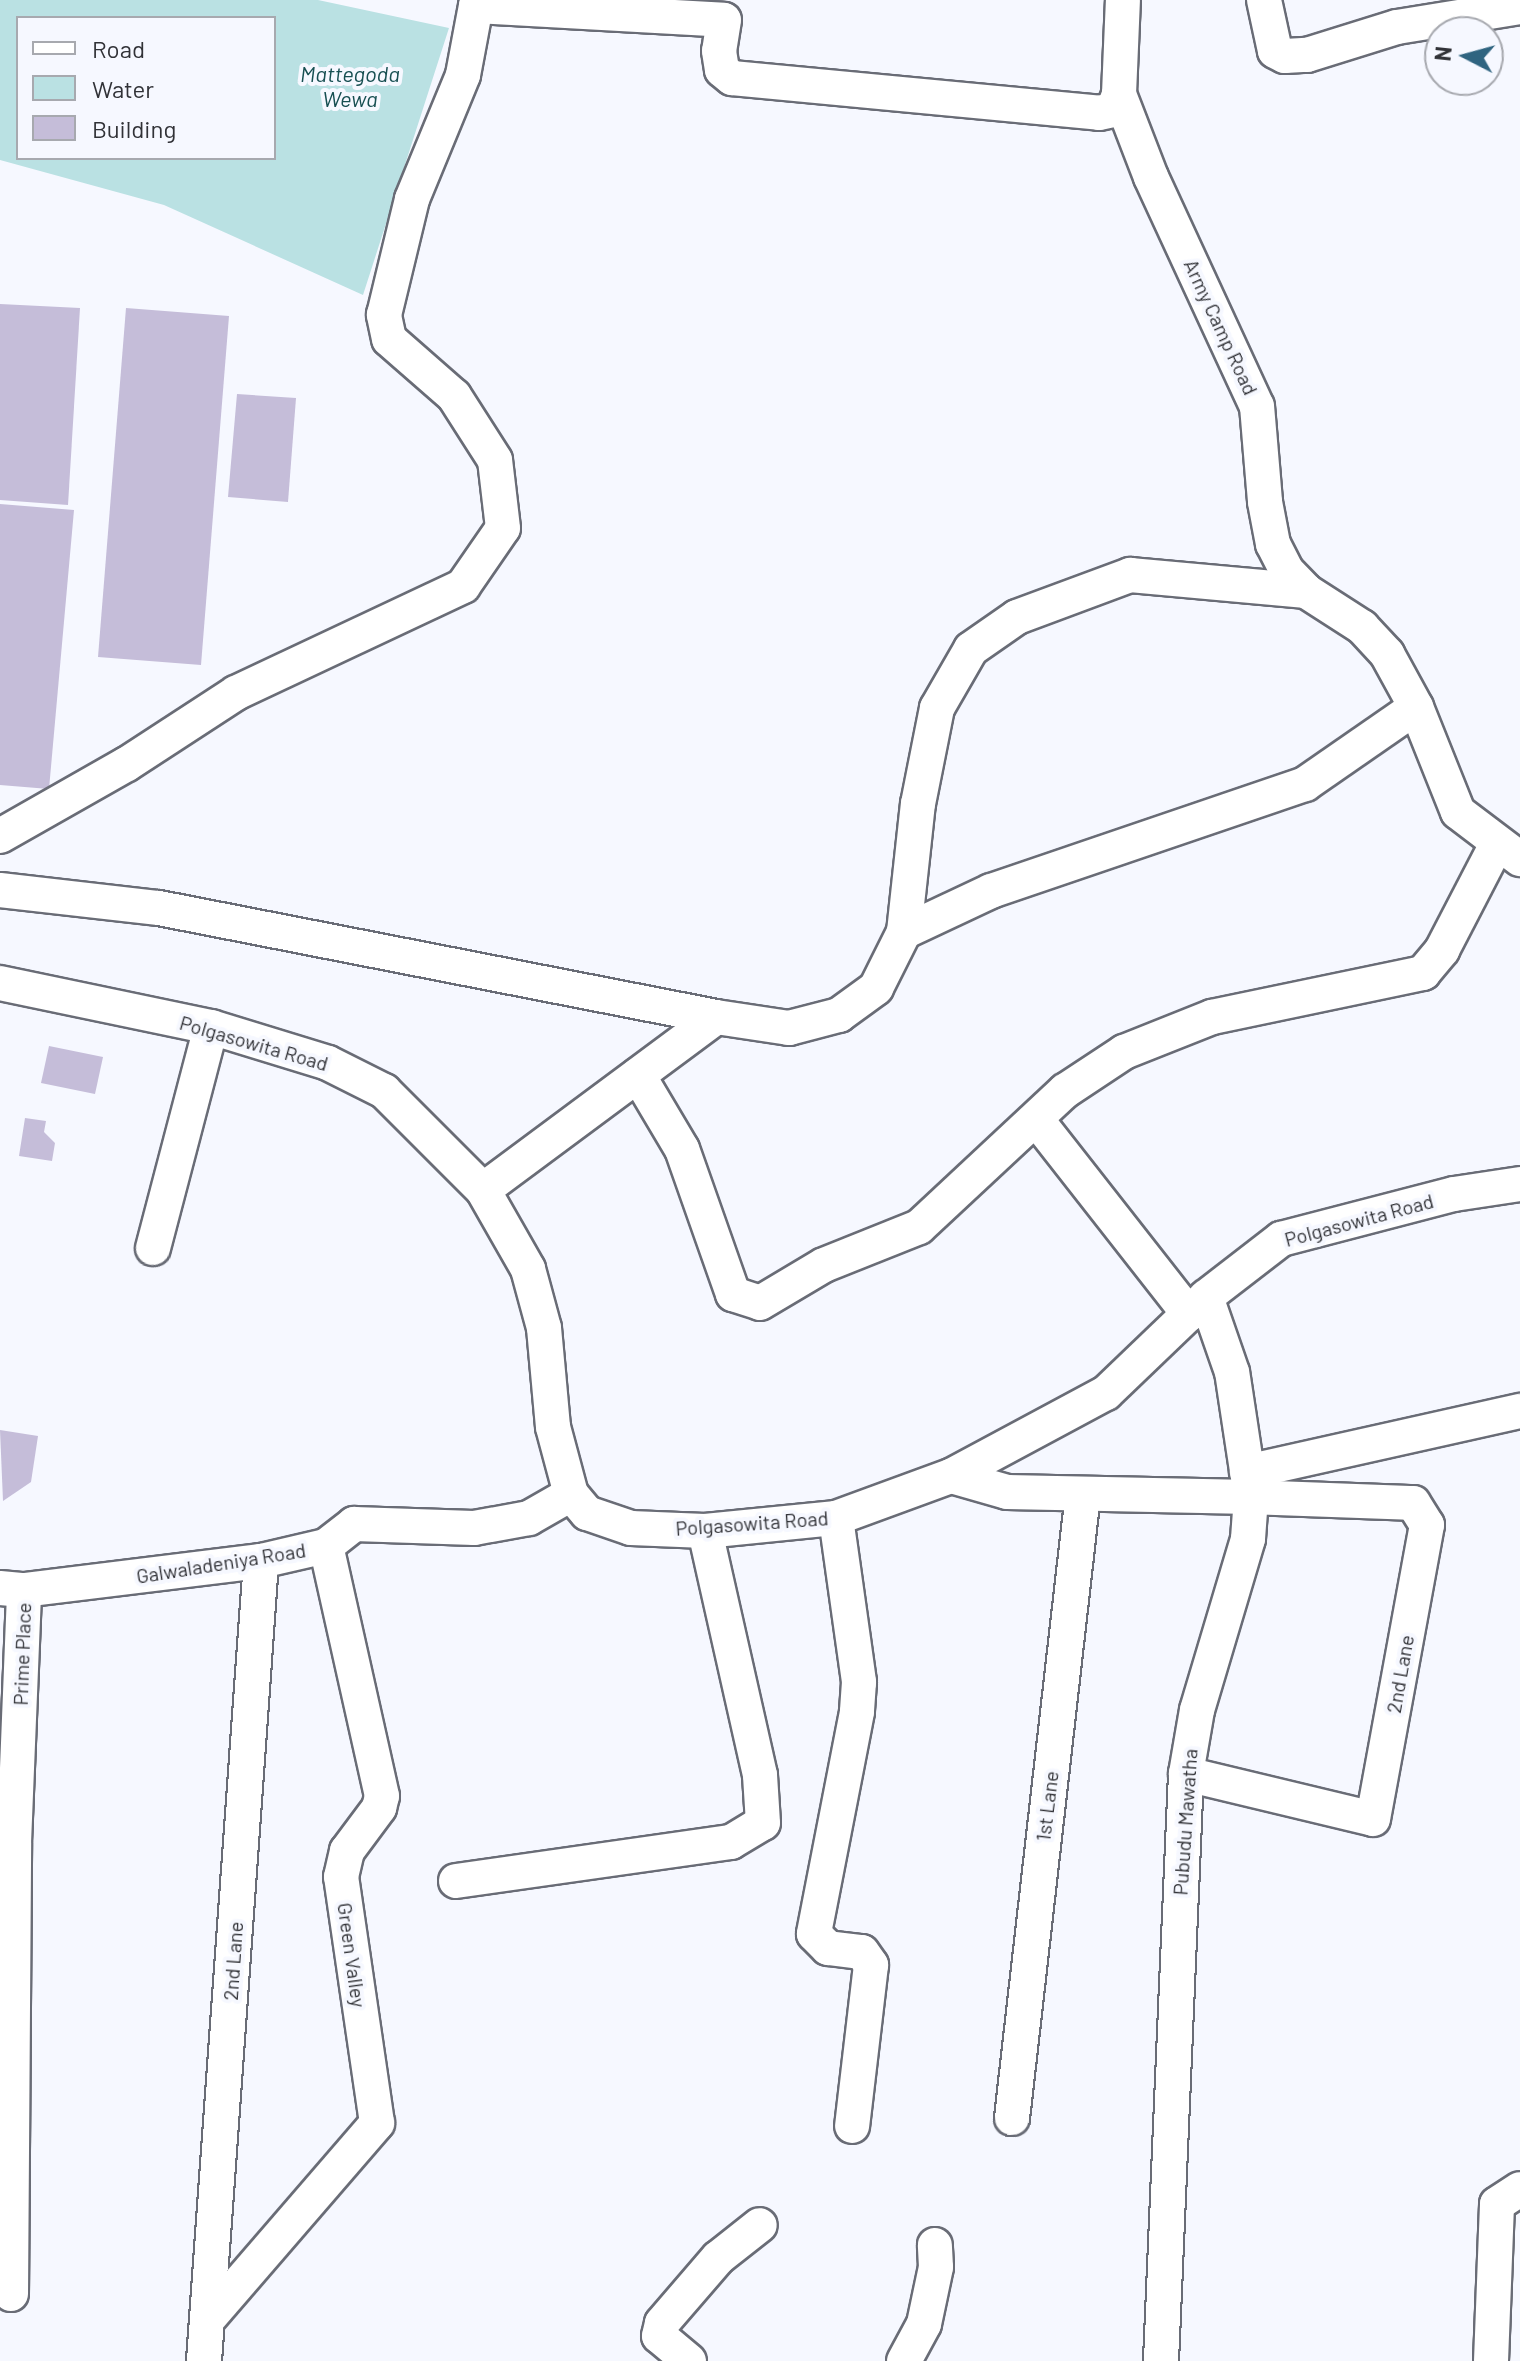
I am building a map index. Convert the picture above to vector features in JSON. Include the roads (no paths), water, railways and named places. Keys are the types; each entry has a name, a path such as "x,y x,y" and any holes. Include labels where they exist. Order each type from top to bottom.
{"street":[{"path":"0,836 127,764 236,693 463,586 503,528 495,460 454,396 389,339 384,315 412,199 463,75 476,3 725,10 719,51 722,70 732,78 1099,113 1113,110 1119,94 1123,0"},
{"path":"1264,0 1275,51 1285,56 1307,55 1397,27 1520,7"},
{"name":"Army Camp Road","path":"1119,94 1151,177 1257,406 1273,544 1306,591 1362,627 1387,654 1416,707 1458,812 1509,852"},
{"path":"0,890 159,908 716,1017 789,1028 839,1015 876,988 904,932 918,804 937,708 971,649 1017,617 1130,575 1306,591"},
{"path":"904,932 991,891 1305,784 1416,707"},
{"path":"638,1075 682,1149 733,1294 760,1303 824,1265 919,1227 1065,1091 1124,1052 1212,1017 1423,973 1509,852"},
{"name":"Polgasowita Road","path":"0,983 211,1027 328,1063 384,1091 483,1190 528,1269 544,1328 553,1427 571,1494 587,1513 631,1528 705,1531 836,1518 951,1476 1106,1393 1197,1305 1281,1239 1454,1194 1520,1184"},
{"path":"483,1190 716,1017"},
{"path":"153,1248 211,1027"},
{"name":"Pubudu Mawatha","path":"1036,1119 1197,1305 1232,1372 1249,1485 1248,1539 1197,1710 1186,1774 1161,2361"},
{"path":"951,1476 1007,1492 1083,1494 1249,1485 1520,1411"},
{"name":"2nd Lane","path":"1186,1774 1373,1819 1427,1525 1422,1511 1413,1503 1249,1485"},
{"name":"Galwaladeniya Road","path":"12,1589 261,1561 326,1546 354,1524 474,1528 529,1518 571,1494"},
{"name":"1st Lane","path":"1012,2118 1083,1494"},
{"path":"836,1518 859,1682 857,1712 814,1934 828,1948 862,1952 871,1965 852,2126"},
{"path":"456,1881 731,1842 763,1823 760,1775 705,1531"},
{"name":"Green Valley","path":"208,2319 377,2123 341,1877 347,1851 379,1808 382,1796 326,1546"},
{"name":"2nd Lane","path":"204,2361 261,1561"},
{"name":"Prime Place","path":"11,2294 12,1589"},
{"path":"1491,2361 1497,2204 1520,2189"},
{"path":"689,2361 666,2346 659,2336 662,2323 718,2258 760,2225"},
{"path":"904,2361 924,2324 936,2267 935,2245"}],"water":[{"name":"Mattegoda Wewa","path":"0,0 318,0 449,28 363,295 164,205 0,160"}]}
